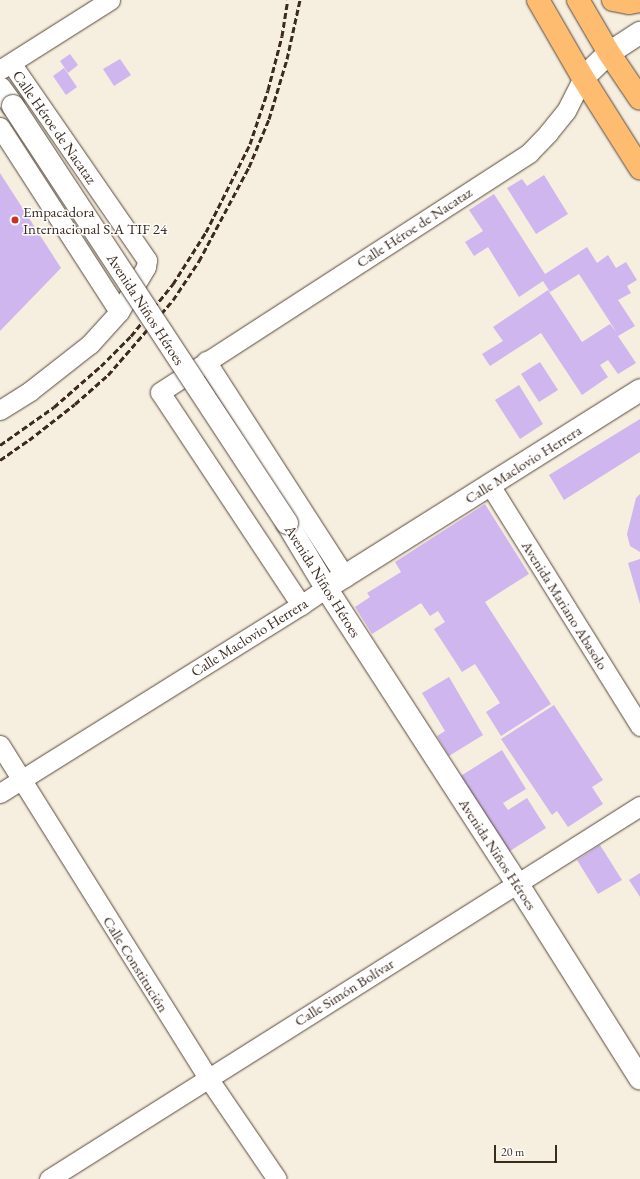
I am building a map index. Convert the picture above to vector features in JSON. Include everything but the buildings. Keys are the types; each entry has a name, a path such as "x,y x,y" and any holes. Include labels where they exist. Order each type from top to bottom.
{"main road":[{"path":"538,0 583,78 640,168"},
{"path":"578,0 609,53 640,99"},
{"path":"613,0 629,3 640,1"}],"street":[{"path":"6,66 110,0"},
{"name":"Calle Héroe de Nacataz","path":"301,605 160,392 529,153 566,111 583,78 609,53 640,33"},
{"name":"Calle Héroe de Nacataz","path":"0,410 30,391 90,344 119,312 146,267 147,260 6,66"},
{"name":"Avenida Niños Héroes","path":"0,88 287,523 326,588 517,883 640,1078"},
{"path":"0,128 119,312"},
{"path":"206,361 345,576"},
{"name":"Calle Maclovio Herrera","path":"0,793 301,605 640,390"},
{"name":"Avenida Mariano Abasolo","path":"490,485 640,726"},
{"name":"Calle Constitución","path":"0,745 208,1078 277,1179"},
{"name":"Calle Simón Bolívar","path":"49,1179 640,806"}],"railway":[{"path":"0,445 54,407 101,366 131,336 173,284 206,232 250,144 268,90 282,36 288,0"},
{"path":"0,460 29,440 75,404 108,375 173,300 199,261 249,167 269,119 287,59 300,0"}],"place":[{"name":"Empacadora Internacional S.A TIF 24","path":"15,220"}]}
